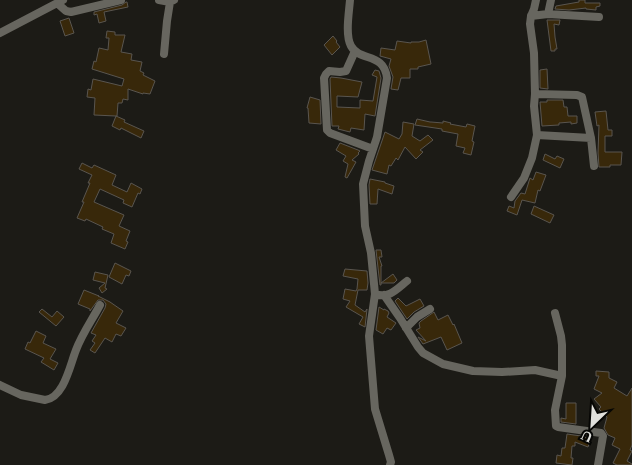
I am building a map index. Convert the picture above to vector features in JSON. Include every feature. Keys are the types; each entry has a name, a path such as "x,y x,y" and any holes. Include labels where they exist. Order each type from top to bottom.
{"street":[{"path":"0,33 60,2 66,11 71,12 120,0"},
{"path":"159,0 172,1 167,21 164,54"},
{"path":"350,0 348,24 350,45 355,51 384,66 387,78 377,137 363,184 363,195 375,294 369,336 375,409 391,462 390,465"},
{"path":"511,197 524,178 532,158 537,135 534,106 534,53 530,24 536,0"},
{"path":"548,14 551,0"},
{"path":"531,16 548,14 599,17"},
{"path":"355,51 346,71 329,71 324,78 327,130 330,133 373,149"},
{"path":"535,94 578,94 582,98 591,138 594,166"},
{"path":"537,135 591,138"},
{"path":"375,294 377,296 389,295 407,281"},
{"path":"384,295 423,353 443,364 473,371 535,370 562,376"},
{"path":"0,385 21,395 44,400 54,396 64,383 76,350 100,306"},
{"path":"406,328 430,310"},
{"path":"555,313 562,346 562,376 556,410 556,426 601,433 603,436 598,465"}],"building":[{"path":"579,0 585,0 585,3 600,3 600,6 596,7 596,10 586,8 555,9 556,6 579,2"},
{"path":"126,2 128,7 104,12 106,21 99,23 97,14 94,15 94,12 122,5"},
{"path":"69,18 74,33 65,36 60,21"},
{"path":"547,20 560,20 559,25 554,24 557,49 555,51 551,51"},
{"path":"107,31 115,32 115,35 125,35 121,52 132,54 131,60 142,62 140,71 144,73 143,75 155,81 150,94 143,94 128,89 128,100 123,99 122,103 118,103 117,116 94,115 95,98 87,97 88,89 91,90 93,79 122,86 124,79 92,69 94,61 96,62 99,48 108,50 109,38 106,38"},
{"path":"333,36 340,47 332,55 324,45"},
{"path":"426,40 431,64 418,67 418,69 410,69 410,78 401,78 398,90 391,89 393,77 389,66 391,59 380,56 381,48 395,50 397,41 411,43"},
{"path":"547,69 548,89 540,88 540,70"},
{"path":"375,70 379,71 381,78 375,116 365,114 364,130 351,128 350,132 338,129 339,126 332,126 331,77 362,82 358,97 337,96 337,107 360,108 360,100 373,101 377,77 372,75"},
{"path":"310,97 320,100 321,124 309,123 307,108"},
{"path":"547,100 563,100 564,107 567,107 568,116 577,116 577,123 559,123 559,125 542,126 540,102 547,102"},
{"path":"606,111 608,130 612,130 612,136 605,136 605,152 622,152 621,165 599,167 599,125 597,126 595,112"},
{"path":"116,116 125,120 124,122 144,131 141,138 121,128 120,130 112,126"},
{"path":"417,119 443,123 443,121 466,127 467,124 475,126 471,155 463,153 465,148 456,146 458,134 442,131 442,129 415,125"},
{"path":"403,122 414,124 412,136 420,141 428,135 433,140 420,150 423,152 416,159 405,147 398,160 396,158 391,166 389,165 387,174 372,170 385,132 399,139 402,134"},
{"path":"340,143 360,151 352,160 356,162 347,178 345,177 348,164 343,161 346,156 336,150"},
{"path":"545,154 555,159 557,156 564,159 560,168 543,160"},
{"path":"82,163 92,168 94,165 116,175 112,185 127,192 131,183 142,189 140,194 138,193 132,207 123,203 124,200 100,189 94,202 124,215 119,226 130,231 125,249 111,243 114,234 86,219 85,221 77,218 92,175 79,169"},
{"path":"536,172 546,175 540,191 538,190 535,203 522,200 517,215 507,211 509,206 514,208 515,201 521,193 525,194 530,178 533,180"},
{"path":"370,179 394,186 392,194 378,189 377,204 370,204"},
{"path":"534,206 554,215 550,223 531,214"},
{"path":"376,250 381,250 382,257 379,257 382,266 381,285 380,285"},
{"path":"115,263 131,271 129,276 126,275 122,284 109,277"},
{"path":"345,269 367,271 367,290 358,290 355,305 365,312 367,309 365,327 359,324 363,317 346,307 350,301 343,299 345,289 356,291 358,279 343,276"},
{"path":"95,272 108,275 105,288 107,289 102,293 99,288 105,283 93,280"},
{"path":"393,274 397,280 394,283 381,283"},
{"path":"84,290 99,296 123,311 116,323 126,328 121,336 116,334 112,342 105,338 95,353 90,350 95,343 92,341 96,335 91,333 106,304 103,300 98,300 90,311 90,309 78,304"},
{"path":"398,298 406,306 420,299 424,306 407,319 395,301"},
{"path":"379,307 388,311 387,317 396,323 391,330 387,328 383,334 376,330"},
{"path":"42,309 52,317 57,311 64,317 56,326 39,312"},
{"path":"434,312 438,320 448,315 462,343 447,350 441,337 423,344 418,337 426,341 416,330 420,328 419,323 421,321"},
{"path":"36,331 46,336 43,343 56,349 50,359 58,363 54,370 41,362 44,358 25,349"},
{"path":"596,371 609,372 609,378 617,382 614,388 627,396 632,388 632,445 630,450 632,451 627,461 632,465 617,465 613,463 620,449 612,445 615,438 608,435 604,428 607,417 599,409 601,407 594,399 602,393 594,389 599,376 596,376"},
{"path":"566,403 576,403 576,424 561,422 561,418 566,419"},
{"path":"567,434 591,439 588,447 575,442 575,446 572,446 572,465 556,463 557,455 561,456 562,448 565,448"}]}
